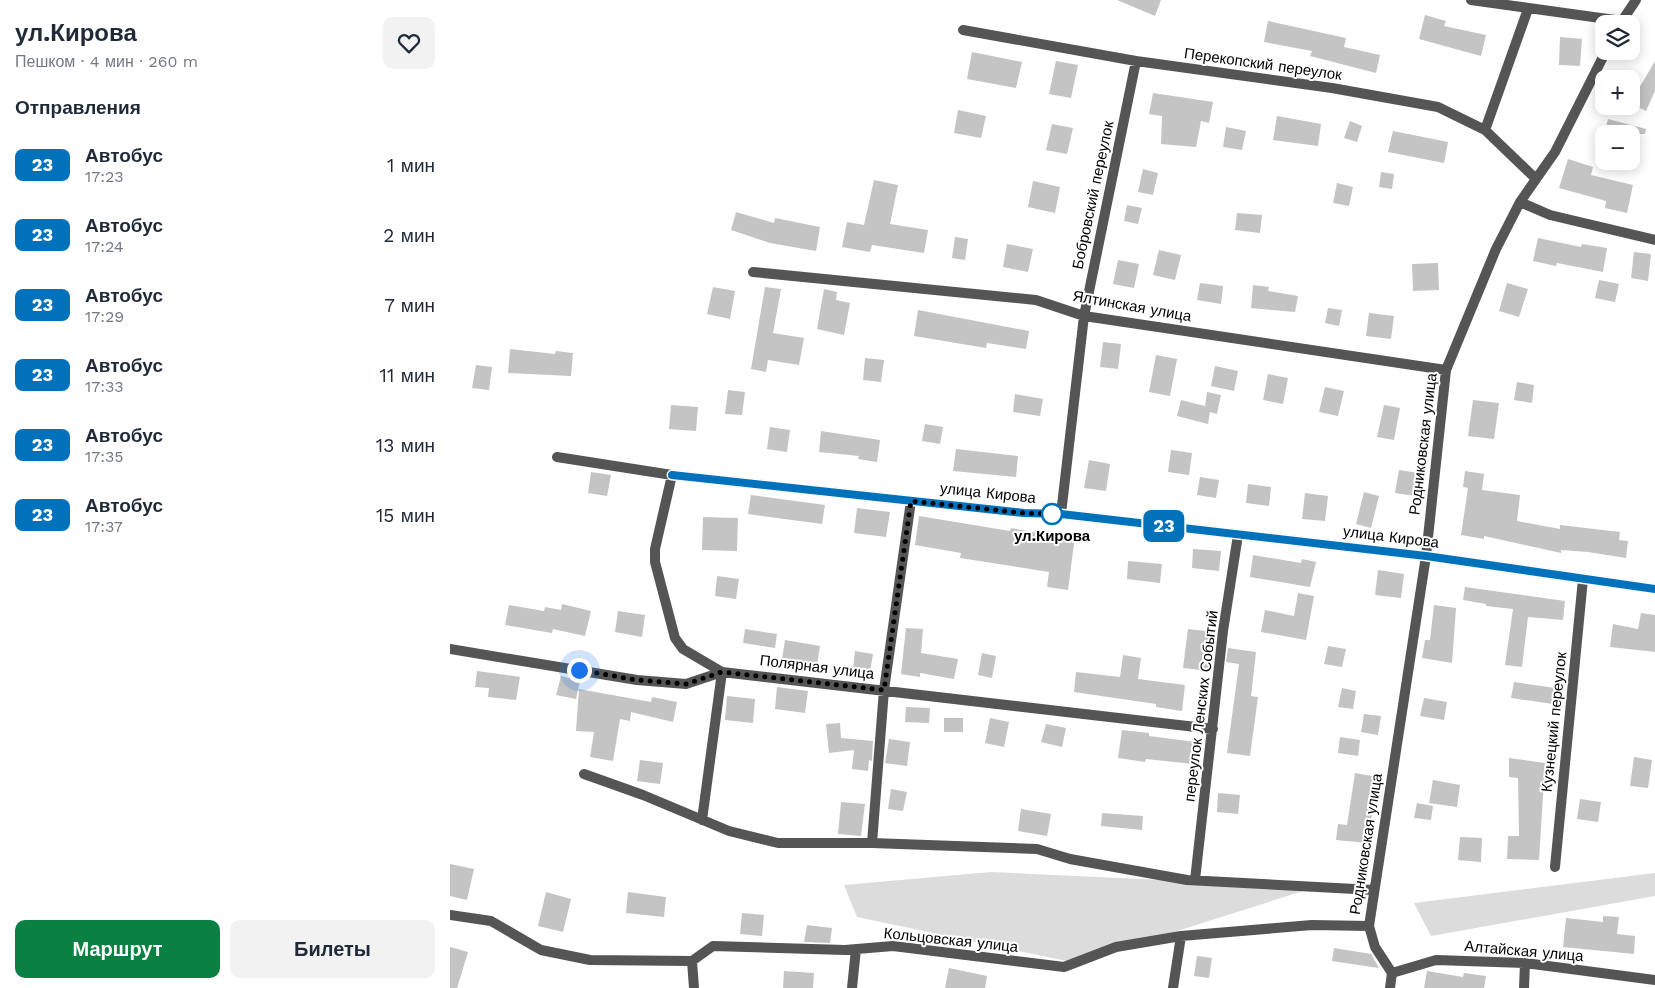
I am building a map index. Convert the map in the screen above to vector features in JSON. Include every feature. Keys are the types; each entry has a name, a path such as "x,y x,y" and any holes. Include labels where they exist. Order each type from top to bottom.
{"street":[{"path":"1471,0 1595,18"},
{"path":"1626,15 1636,0"},
{"path":"1485,130 1528,9"},
{"name":"Перекопский переулок","path":"963,30 1136,61 1332,88 1438,107 1485,130 1535,178"},
{"name":"Родниковская улица","path":"1392,972 1376,947 1369,926 1426,556 1446,370 1496,249 1520,202 1555,152 1601,60"},
{"name":"Бобровский переулок","path":"1061,514 1084,316 1136,61"},
{"path":"1520,202 1550,215 1655,240"},
{"name":"Ялтинская улица","path":"753,272 1036,300 1084,316 1446,370"},
{"name":"улица Кирова","path":"557,457 672,475 1024,513 1061,514 1426,556 1655,589"},
{"path":"672,475 655,549 655,562 675,638 682,649 722,672 702,820"},
{"path":"872,843 884,690 911,501"},
{"name":"переулок Ленских Событий","path":"1195,880 1223,631 1238,535"},
{"name":"Кузнецкий переулок","path":"1555,866 1583,579"},
{"name":"Полярная улица","path":"450,649 637,680 686,684 722,672 1213,729"},
{"path":"584,774 729,831 778,843 872,843 1037,849 1070,859 1195,880 1374,890"},
{"path":"450,915 491,921 541,950 590,960 692,961 694,988"},
{"name":"Кольцовская улица","path":"692,961 713,946 856,949 893,946 1064,968 1116,947 1181,936 1312,925 1369,926"},
{"path":"1173,988 1181,936"},
{"path":"852,988 856,949"},
{"name":"Алтайская улица","path":"1392,972 1436,960 1526,964 1655,980"},
{"path":"1524,988 1526,964"},
{"path":"1390,988 1392,972"}],"shaded area":[{"path":"991,872 1316,887 1076,963 857,917 844,885"},
{"path":"1655,873 1655,896 1431,936 1414,903"}],"building":[{"path":"1117,0 1161,0 1155,16"},
{"path":"1425,15 1446,21 1444,26 1486,35 1481,56 1419,39"},
{"path":"1268,21 1346,38 1344,47 1380,55 1376,73 1310,56 1312,51 1264,42"},
{"path":"1560,37 1582,39 1580,66 1559,65"},
{"path":"972,52 1022,62 1016,88 967,79"},
{"path":"1056,61 1078,65 1071,98 1049,94"},
{"path":"1655,61 1655,91 1646,111 1640,108 1640,87"},
{"path":"1153,93 1213,102 1209,123 1201,121 1196,147 1161,144 1162,116 1149,114"},
{"path":"958,110 986,116 981,138 954,133"},
{"path":"1277,116 1321,124 1318,146 1273,140"},
{"path":"1608,119 1631,125 1606,125"},
{"path":"1350,121 1362,126 1357,142 1344,138"},
{"path":"1052,124 1073,128 1067,154 1046,150"},
{"path":"1226,127 1246,131 1242,150 1223,147"},
{"path":"1640,127 1646,129 1645,134 1640,134"},
{"path":"1393,131 1448,142 1444,163 1388,152"},
{"path":"1568,159 1593,167 1591,175 1633,185 1627,213 1605,208 1606,201 1559,188"},
{"path":"1143,169 1158,173 1153,195 1138,192"},
{"path":"1381,172 1394,174 1392,189 1379,187"},
{"path":"874,180 898,185 890,224 928,230 924,253 872,245 870,252 842,247 847,222 864,225"},
{"path":"1033,181 1060,187 1055,213 1028,207"},
{"path":"1337,183 1353,187 1349,206 1333,203"},
{"path":"1127,205 1142,208 1138,224 1124,221"},
{"path":"736,212 774,223 775,218 820,227 816,251 770,243 731,230"},
{"path":"1237,213 1262,215 1260,233 1235,230"},
{"path":"955,237 968,239 965,260 952,258"},
{"path":"1538,238 1581,247 1582,244 1607,248 1603,272 1557,263 1556,266 1533,261"},
{"path":"1007,244 1033,249 1028,272 1003,267"},
{"path":"1159,250 1181,255 1175,280 1153,275"},
{"path":"1634,252 1651,254 1648,281 1631,278"},
{"path":"1118,260 1139,264 1134,288 1113,284"},
{"path":"1438,263 1439,290 1413,291 1412,264"},
{"path":"1599,280 1619,284 1615,302 1595,298"},
{"path":"1200,283 1223,286 1221,304 1197,300"},
{"path":"1507,283 1528,289 1519,317 1499,311"},
{"path":"1253,285 1269,287 1268,291 1298,296 1295,312 1251,308"},
{"path":"713,287 735,291 730,319 707,314"},
{"path":"765,287 781,289 773,333 804,338 799,365 768,360 766,372 751,369"},
{"path":"824,289 837,292 836,300 850,303 844,335 817,329"},
{"path":"1328,308 1342,310 1339,326 1325,323"},
{"path":"918,310 1029,331 1026,349 987,343 986,348 914,336"},
{"path":"1369,313 1394,316 1391,339 1366,336"},
{"path":"1103,342 1121,344 1118,369 1100,367"},
{"path":"510,349 555,354 556,351 573,353 571,376 508,373"},
{"path":"1156,355 1177,359 1170,396 1149,392"},
{"path":"865,358 884,360 881,382 863,380"},
{"path":"476,365 492,367 489,390 472,388"},
{"path":"1215,366 1238,371 1234,391 1211,386"},
{"path":"1268,374 1288,378 1283,404 1263,400"},
{"path":"1517,382 1534,385 1532,403 1514,400"},
{"path":"1325,387 1344,391 1338,416 1319,412"},
{"path":"728,390 745,392 742,415 725,414"},
{"path":"1207,392 1221,395 1217,414 1210,412 1208,424 1177,416 1181,400 1205,406"},
{"path":"1015,394 1043,399 1040,416 1013,412"},
{"path":"1473,400 1499,403 1494,439 1468,436"},
{"path":"671,405 698,407 696,431 669,429"},
{"path":"1384,405 1400,408 1394,440 1377,437"},
{"path":"925,424 943,427 940,444 922,441"},
{"path":"770,427 790,430 787,452 767,449"},
{"path":"821,431 880,440 877,462 858,459 859,456 819,452"},
{"path":"956,449 1018,456 1016,477 953,471"},
{"path":"1171,450 1192,453 1189,475 1168,472"},
{"path":"1089,460 1110,464 1106,491 1084,488"},
{"path":"1399,470 1419,473 1415,496 1395,493"},
{"path":"1465,471 1484,474 1482,490 1520,495 1517,521 1560,529 1560,525 1620,532 1619,540 1628,541 1626,558 1588,552 1561,550 1561,553 1484,536 1484,539 1461,535 1468,488 1463,487"},
{"path":"591,472 611,475 607,496 588,493"},
{"path":"1200,477 1219,480 1216,498 1197,495"},
{"path":"1248,484 1271,487 1269,506 1246,503"},
{"path":"1364,492 1379,496 1371,528 1356,524"},
{"path":"1305,493 1328,496 1325,521 1302,519"},
{"path":"751,495 825,505 822,524 748,514"},
{"path":"857,508 890,512 886,537 854,533"},
{"path":"919,516 1010,531 1011,528 1054,536 1054,533 1075,536 1068,590 1047,587 1049,572 960,558 961,553 915,545"},
{"path":"703,517 738,518 737,551 702,550"},
{"path":"1193,549 1221,551 1219,571 1192,568"},
{"path":"1253,555 1301,563 1302,559 1316,562 1310,587 1250,577"},
{"path":"1128,561 1162,564 1160,583 1127,579"},
{"path":"1378,570 1404,574 1401,598 1375,595"},
{"path":"717,576 739,579 736,599 715,596"},
{"path":"1465,587 1565,601 1563,620 1528,617 1522,667 1505,665 1513,609 1486,606 1486,604 1463,600"},
{"path":"1298,593 1314,596 1306,640 1261,632 1265,610 1294,616"},
{"path":"562,604 591,611 585,636 553,629 552,633 505,625 509,605 544,611 545,607 561,610"},
{"path":"1434,605 1456,608 1452,663 1422,658 1425,640 1430,640"},
{"path":"618,611 645,615 642,637 615,632"},
{"path":"1641,613 1655,615 1655,652 1610,647 1613,624 1638,629"},
{"path":"906,628 923,629 921,653 958,659 954,679 920,673 920,677 901,674"},
{"path":"745,629 777,634 775,648 743,643"},
{"path":"1188,629 1214,632 1210,671 1183,668"},
{"path":"785,640 820,646 817,665 782,659"},
{"path":"1328,646 1346,649 1342,667 1324,664"},
{"path":"1228,648 1256,652 1251,696 1258,697 1250,756 1227,753 1239,664 1226,662"},
{"path":"855,651 873,654 870,672 853,669"},
{"path":"982,653 996,656 992,678 978,675"},
{"path":"1123,655 1141,658 1138,679 1185,685 1182,711 1156,707 1156,704 1074,692 1076,672 1120,677"},
{"path":"477,671 520,677 516,700 488,697 489,688 475,687"},
{"path":"561,676 580,681 576,699 556,695"},
{"path":"1514,682 1555,688 1553,704 1511,698"},
{"path":"777,687 808,691 805,713 775,709"},
{"path":"1342,688 1356,691 1353,709 1338,707"},
{"path":"579,689 651,702 652,697 677,702 673,722 631,712 630,721 620,719 613,761 590,757 594,732 576,731"},
{"path":"727,696 755,699 753,723 725,720"},
{"path":"1424,698 1447,702 1444,720 1420,716"},
{"path":"906,707 930,708 929,723 905,722"},
{"path":"1364,714 1381,716 1378,735 1361,732"},
{"path":"944,718 963,718 963,732 944,732"},
{"path":"990,718 1009,722 1004,747 985,743"},
{"path":"840,723 841,738 873,741 872,761 869,760 868,771 852,769 854,750 829,753 826,724"},
{"path":"1046,724 1066,728 1062,747 1041,742"},
{"path":"1122,730 1149,733 1149,736 1196,742 1193,764 1146,759 1145,762 1118,758"},
{"path":"1340,737 1360,740 1358,756 1338,753"},
{"path":"889,739 910,742 907,766 885,763"},
{"path":"1634,757 1652,760 1648,788 1630,786"},
{"path":"1509,758 1545,763 1539,860 1507,859 1508,836 1519,836 1518,778 1509,777"},
{"path":"640,760 663,763 660,784 637,781"},
{"path":"1355,773 1377,777 1368,843 1336,840 1338,824 1347,825"},
{"path":"1433,780 1460,785 1457,807 1429,803"},
{"path":"891,789 907,792 903,811 888,809"},
{"path":"1218,793 1240,795 1238,814 1217,812"},
{"path":"1580,799 1601,802 1598,822 1577,819"},
{"path":"841,802 865,804 861,836 838,834"},
{"path":"1417,803 1433,806 1431,820 1414,818"},
{"path":"1021,809 1051,814 1047,836 1018,831"},
{"path":"1102,813 1143,816 1142,830 1101,826"},
{"path":"1460,837 1482,838 1481,862 1458,860"},
{"path":"450,864 474,869 467,900 450,896"},
{"path":"546,892 571,899 563,932 538,926"},
{"path":"628,892 666,897 664,917 626,913"},
{"path":"742,913 764,915 762,936 740,934"},
{"path":"1603,916 1619,917 1617,934 1635,936 1634,954 1563,947 1566,918 1603,922"},
{"path":"807,925 832,928 830,943 804,942"},
{"path":"450,947 468,952 457,988 450,988"},
{"path":"1334,948 1371,954 1379,968 1332,961"},
{"path":"1197,956 1212,958 1209,978 1194,976"},
{"path":"949,968 987,976 985,988 945,988"},
{"path":"784,971 814,973 813,988 783,988"},
{"path":"1427,971 1463,977 1464,973 1486,976 1484,988 1424,988"}],"bus line":[{"name":"23","path":"672,475 1024,513 1061,514 1426,556 1655,589"}],"place":[{"name":"ул.Кирова","path":"1052,514"}],"route":[{"path":"579,670 637,680 686,684 722,672 884,690 911,501 1024,513 1061,514 1052,514"}]}
